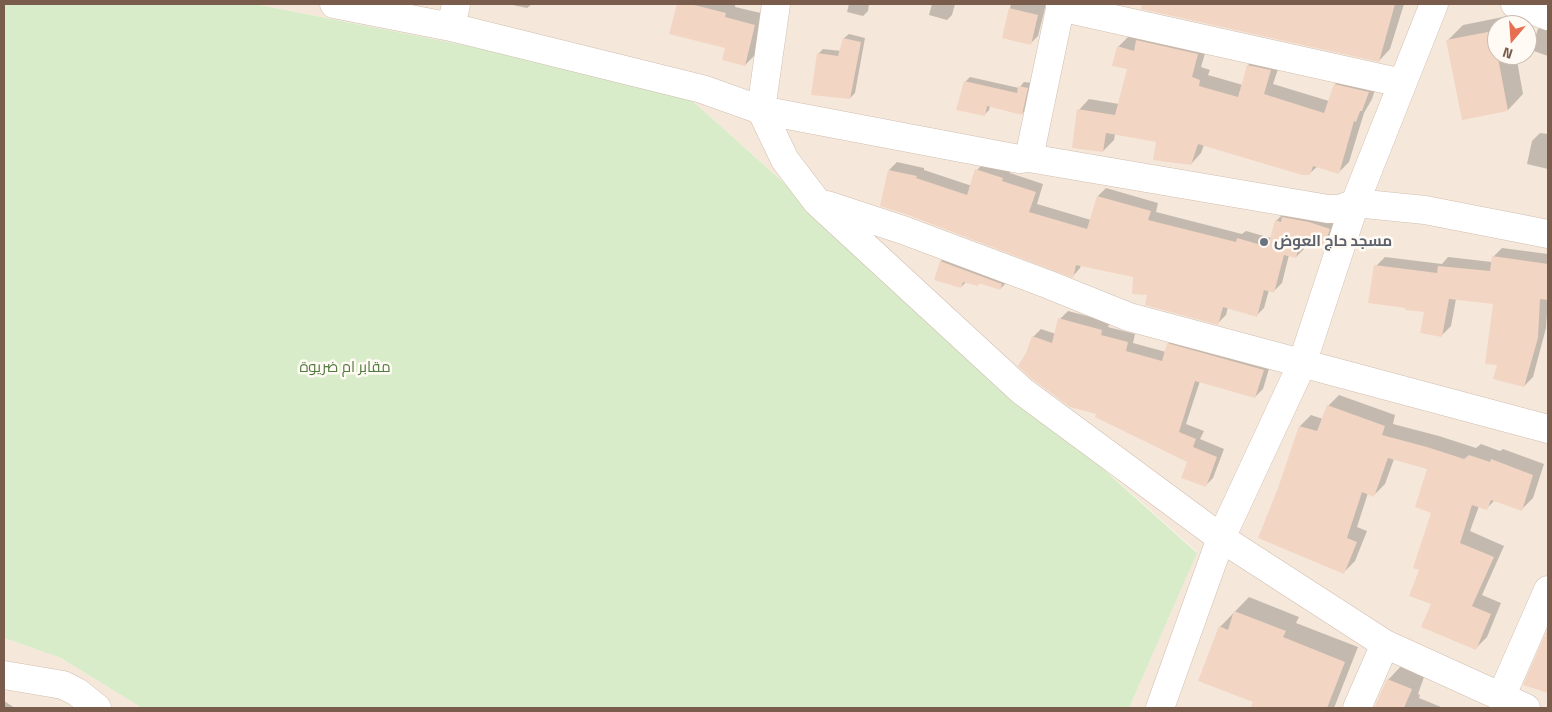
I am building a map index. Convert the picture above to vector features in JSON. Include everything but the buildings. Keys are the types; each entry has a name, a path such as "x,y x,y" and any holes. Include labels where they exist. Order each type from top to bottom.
{"street":[{"path":"334,4 453,15 702,89 762,110 1019,159 1029,158 1328,209 1340,209 1355,203 1425,210 1548,234"},
{"path":"776,4 762,110 785,160 817,202 1022,391 1221,538 1385,644 1526,708"},
{"path":"1160,708 1221,538 1302,364 1355,203 1434,4"},
{"path":"1515,4 1548,16"},
{"path":"1029,158 1060,5 1402,82"},
{"path":"817,202 903,230 1129,317 1548,429"},
{"path":"1501,697 1548,590"},
{"path":"1356,708 1385,644"},
{"path":"4,675 63,685 77,692 97,708"}],"shaded area":[{"path":"255,4 1548,4 1548,708 1129,708 1197,552 677,87"},
{"path":"4,638 61,658 142,708 4,708"}],"green space":[{"name":"مقابر ام ضريوة","path":"4,4 255,4 677,87 1197,553 1129,708 142,708 61,658 4,638"}],"place":[{"name":"مسجد حاج العوض","path":"1264,242"}]}
